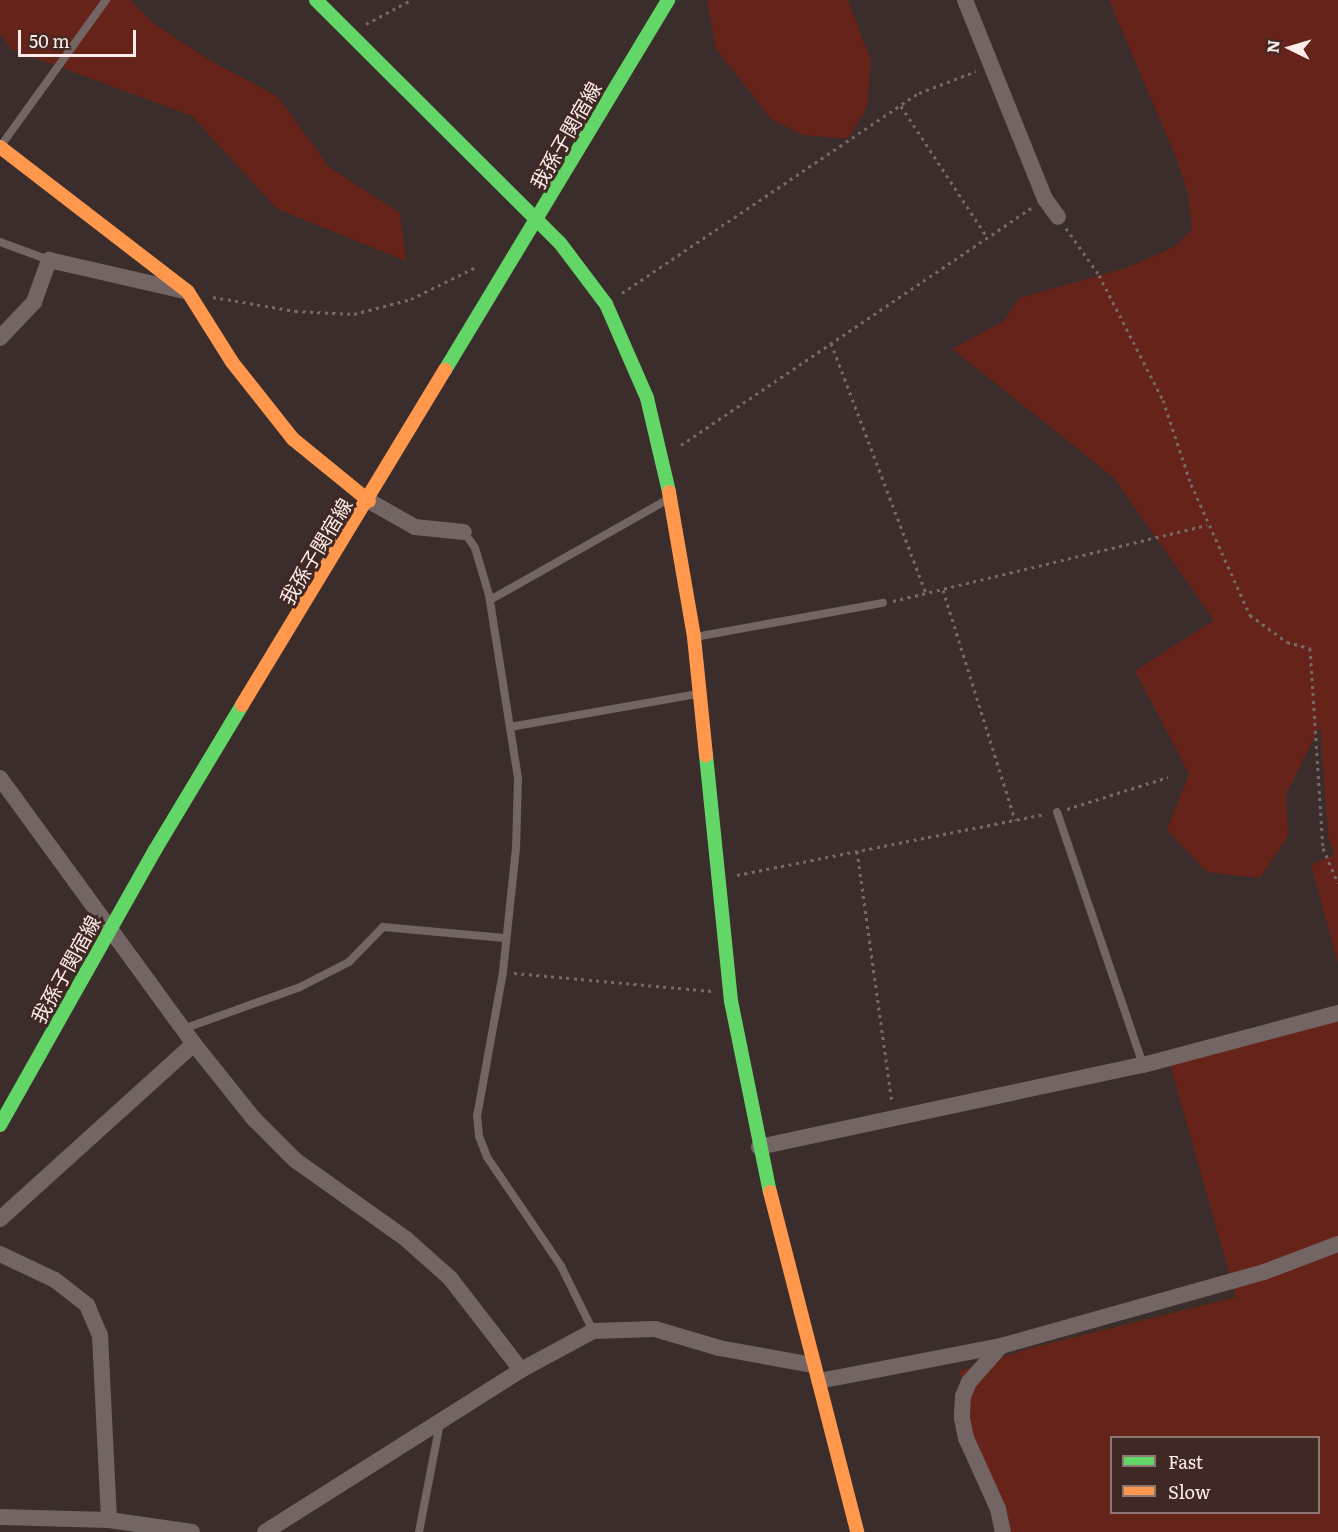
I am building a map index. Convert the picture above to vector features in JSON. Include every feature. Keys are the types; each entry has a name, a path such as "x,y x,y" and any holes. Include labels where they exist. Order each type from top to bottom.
{"street":[{"path":"316,0 418,105 539,218 606,304 647,398 663,456 694,637 730,993 759,1147 857,1532"},
{"name":"我孫子関宿線","path":"0,1125 109,929 369,501 668,0"},
{"path":"965,0 1045,199 1058,217"},
{"path":"0,147 137,249 188,292 232,362 293,439 369,501 415,527 464,531"},
{"path":"0,338 34,302 49,260 188,292"},
{"path":"0,778 183,1030 254,1118 295,1160 406,1239 450,1278 521,1370"},
{"path":"759,1147 1143,1065 1338,1012"},
{"path":"0,1219 194,1044"},
{"path":"819,1381 1001,1346 1264,1272 1338,1244"},
{"path":"0,1254 55,1280 87,1305 100,1335 109,1520"},
{"path":"265,1532 521,1370 593,1330 655,1329 719,1347 813,1365"},
{"path":"1001,1346 969,1382 963,1396 962,1418 966,1438 998,1509 1003,1532"},
{"path":"0,1517 56,1525 109,1520 192,1532"}],"lane":[{"path":"0,147 106,0"},
{"path":"0,243 49,260"},
{"path":"490,600 670,498"},
{"path":"464,531 475,548 490,600 518,778 516,848 503,972 477,1116 479,1136 487,1157 561,1266 593,1330"},
{"path":"694,637 883,603"},
{"path":"510,727 700,693"},
{"path":"1057,812 1143,1065"},
{"path":"183,1030 300,987 349,962 383,927 505,938"},
{"path":"419,1532 440,1421"}],"path":[{"path":"348,33 411,0"},
{"path":"606,304 919,93 992,65"},
{"path":"901,106 987,238"},
{"path":"663,456 1045,199"},
{"path":"1058,217 1099,275 1163,400 1208,524 1250,615 1287,642 1310,648 1323,848 1330,872 1338,883"},
{"path":"188,292 295,311 354,314 411,299 476,267"},
{"path":"831,343 926,593"},
{"path":"883,603 1051,559 1208,524"},
{"path":"942,589 1015,820"},
{"path":"718,879 1057,812 1168,777"},
{"path":"857,851 894,1118"},
{"path":"503,972 730,993"}],"shaded area":[{"path":"0,0 130,0 153,23 211,61 277,96 329,167 400,213 406,261 277,209 192,116 11,49 0,33"},
{"path":"707,0 848,0 871,61 867,107 848,139 802,135 771,119 716,49"},
{"path":"1109,0 1338,0 1338,964 1311,864 1334,855 1328,835 1320,726 1286,795 1288,836 1260,878 1207,872 1167,830 1189,774 1135,671 1214,620 1113,477 952,349 1004,321 1019,298 1129,267 1174,247 1192,229 1188,194 1177,160"},
{"path":"1338,1018 1338,1532 1009,1532 978,1451 969,1420 970,1401 959,1371 1027,1349 1236,1297 1169,1061"}],"traffic: fast":[{"path":"316,0 560,243 606,304 647,398 669,492"},
{"path":"445,370 668,0"},
{"path":"0,1125 155,850 242,705"},
{"path":"706,755 731,1001 770,1192"}],"traffic: slow":[{"path":"0,147 188,292 232,362 293,439 369,501"},
{"path":"242,705 445,370"},
{"path":"669,492 694,637 706,755"},
{"path":"770,1192 857,1532"}]}
